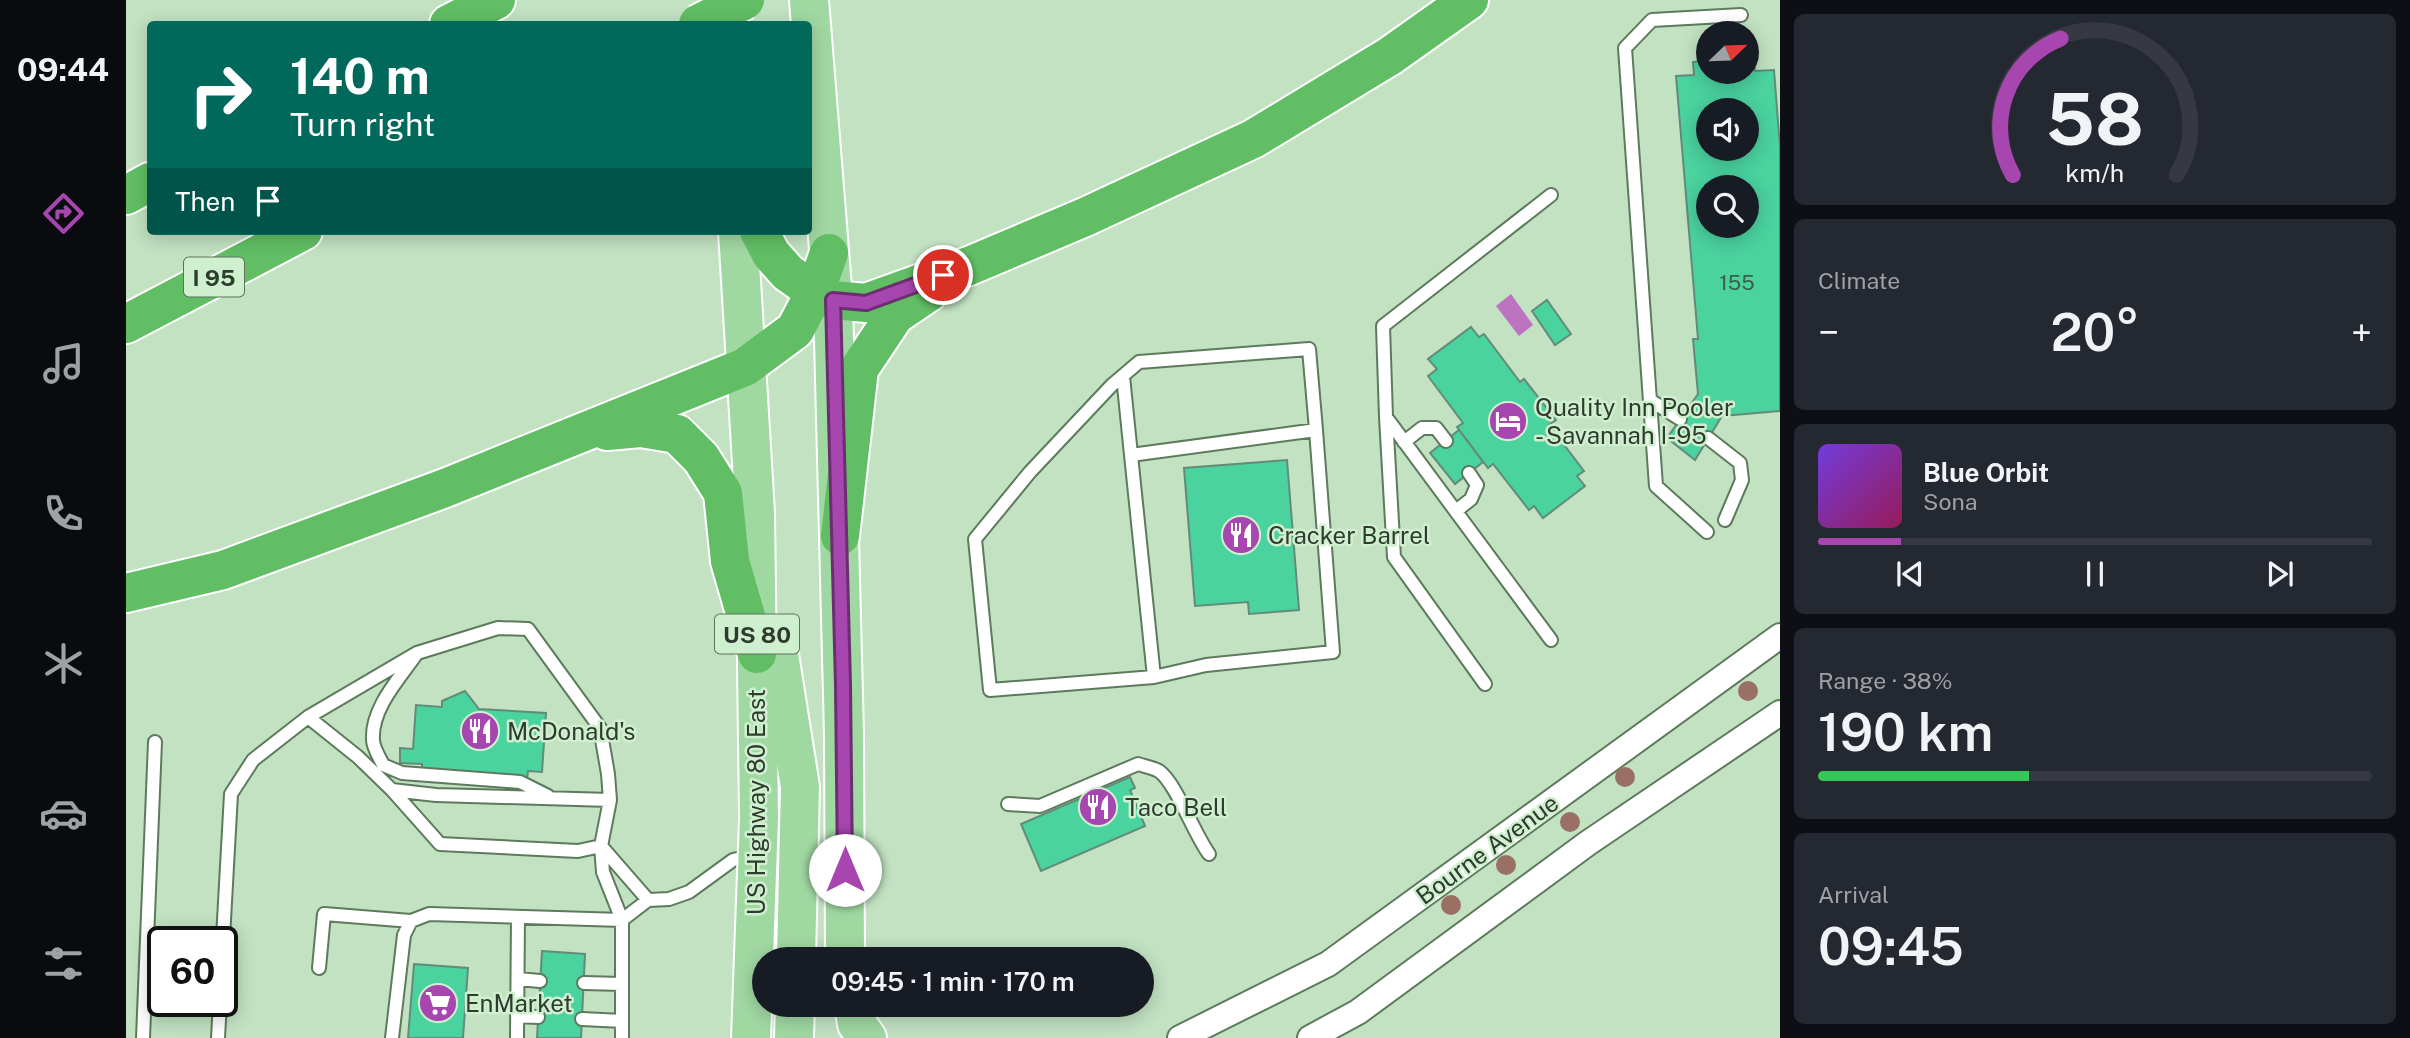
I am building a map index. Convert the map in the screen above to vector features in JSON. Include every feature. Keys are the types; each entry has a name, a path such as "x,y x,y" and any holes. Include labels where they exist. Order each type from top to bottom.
{"highway":[{"path":"455,21 496,0"},
{"path":"704,21 745,0"},
{"path":"761,235 771,254 788,273 824,296 866,303 969,266 1085,217 1253,139 1390,56 1469,0"},
{"path":"126,195 147,184"},
{"name":"I 95","path":"126,324 295,235"},
{"path":"126,593 223,570 588,433 745,368 795,330 824,296 829,253"},
{"path":"840,536 859,369 895,315 969,266"},
{"path":"588,433 641,428 677,434 701,458 723,493 730,561 757,654"}],"main road":[{"path":"727,0 729,21"},
{"path":"809,0 811,21"},
{"path":"812,38 829,253"},
{"name":"US Highway 80 East","path":"738,235 755,513 758,854 751,1038"},
{"path":"824,296 840,536 845,947"},
{"path":"755,513 800,787 796,947"},
{"path":"794,1038 795,1017"},
{"path":"838,1038 840,1017"},
{"path":"856,1017 857,1024 867,1038"}],"street":[{"name":"Bourne Avenue","path":"1180,1038 1328,964 1780,636"},
{"path":"1310,1038 1358,1012 1588,843 1780,713"}],"lane":[{"path":"1707,532 1656,486 1625,48 1652,20 1741,15"},
{"path":"1485,684 1394,557 1383,326 1551,195"},
{"path":"1309,349 1333,652 1206,665 1154,677 989,690 975,539 1030,471 1123,376 1139,362 1309,349"},
{"path":"1123,376 1154,677"},
{"path":"1650,400 1680,419"},
{"path":"1386,417 1551,639"},
{"path":"1404,442 1422,428 1436,428 1446,440"},
{"path":"1131,455 1316,430"},
{"path":"1708,438 1740,463 1742,480 1726,520"},
{"path":"1456,511 1471,499 1477,485 1469,473"},
{"path":"224,926 231,794 253,760 308,717 417,653 498,628 528,629 600,728 610,800 600,846 603,872 622,920 622,1038"},
{"path":"417,653 387,695 374,727 372,743 383,765 402,773 520,782 553,798"},
{"path":"308,717 358,757 392,790 440,844 578,851 600,846"},
{"path":"143,1038 155,742"},
{"path":"1008,804 1040,806 1138,764 1160,772 1177,796 1198,839 1209,854"},
{"path":"392,790 436,795 610,800"},
{"path":"600,846 648,900"},
{"path":"319,968 324,914 411,921 429,914 622,920 648,900 669,900 689,892 733,860 758,854"},
{"path":"517,1038 519,917"},
{"path":"392,1038 404,935 411,921"},
{"path":"518,979 540,981"},
{"path":"584,983 622,984"},
{"path":"517,1016 538,1017"},
{"path":"218,1038 219,1017"},
{"path":"582,1019 622,1021"}],"shaded area":[{"path":"1511,294 1533,325 1519,336 1496,306"}],"building":[{"path":"1693,62 1696,62 1696,84 1759,84 1759,71 1774,70 1780,147 1780,411 1722,416 1695,460 1667,438 1698,394 1693,339 1698,339 1676,76 1694,75"},
{"path":"1547,300 1571,334 1555,345 1532,311"},
{"name":"Quality Inn Pooler - Savannah I-95","path":"1471,327 1479,337 1484,334 1520,382 1524,379 1556,420 1549,425 1584,471 1577,476 1585,486 1543,518 1534,506 1529,510 1493,464 1488,468 1457,427 1463,423 1428,376 1437,369 1428,359"},
{"path":"1459,430 1483,462 1455,484 1430,453"},
{"name":"Cracker Barrel","path":"1287,460 1299,610 1249,614 1248,602 1195,606 1184,468"},
{"name":"McDonald's","path":"465,691 479,709 546,713 542,772 528,771 527,780 422,769 422,764 400,763 400,748 413,749 416,705 442,707 442,701"},
{"name":"Taco Bell","path":"1130,777 1135,788 1130,790 1145,826 1041,871 1021,824"},
{"name":"EnMarket","path":"542,951 585,954 581,1038 537,1038"},
{"name":"EnMarket","path":"414,964 468,968 463,1038 408,1038"}],"place":[{"name":"Quality Inn Pooler - Savannah I-95","path":"1508,421"},
{"name":"Cracker Barrel","path":"1241,535"},
{"name":"McDonald's","path":"480,731"},
{"name":"Taco Bell","path":"1098,807"},
{"name":"EnMarket","path":"438,1003"}],"route":[{"path":"845,870 833,300 866,303 943,275"}]}
